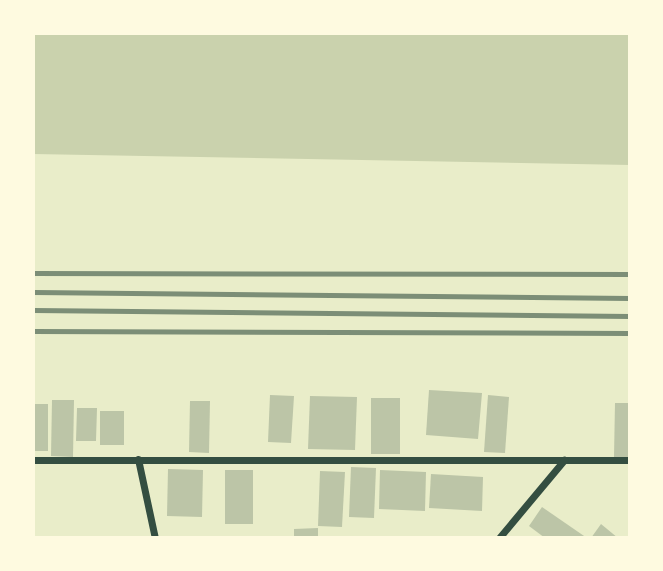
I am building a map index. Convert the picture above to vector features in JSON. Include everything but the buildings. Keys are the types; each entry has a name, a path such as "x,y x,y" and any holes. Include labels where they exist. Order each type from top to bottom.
{"street":[{"path":"138,459 155,538"},
{"path":"33,460 630,460"},
{"path":"499,538 564,460"}],"green space":[{"path":"33,33 630,33 630,165 33,154"}],"railway":[{"path":"33,273 630,274"},
{"path":"33,292 630,298"},
{"path":"33,310 630,316"},
{"path":"33,331 630,333"}]}
